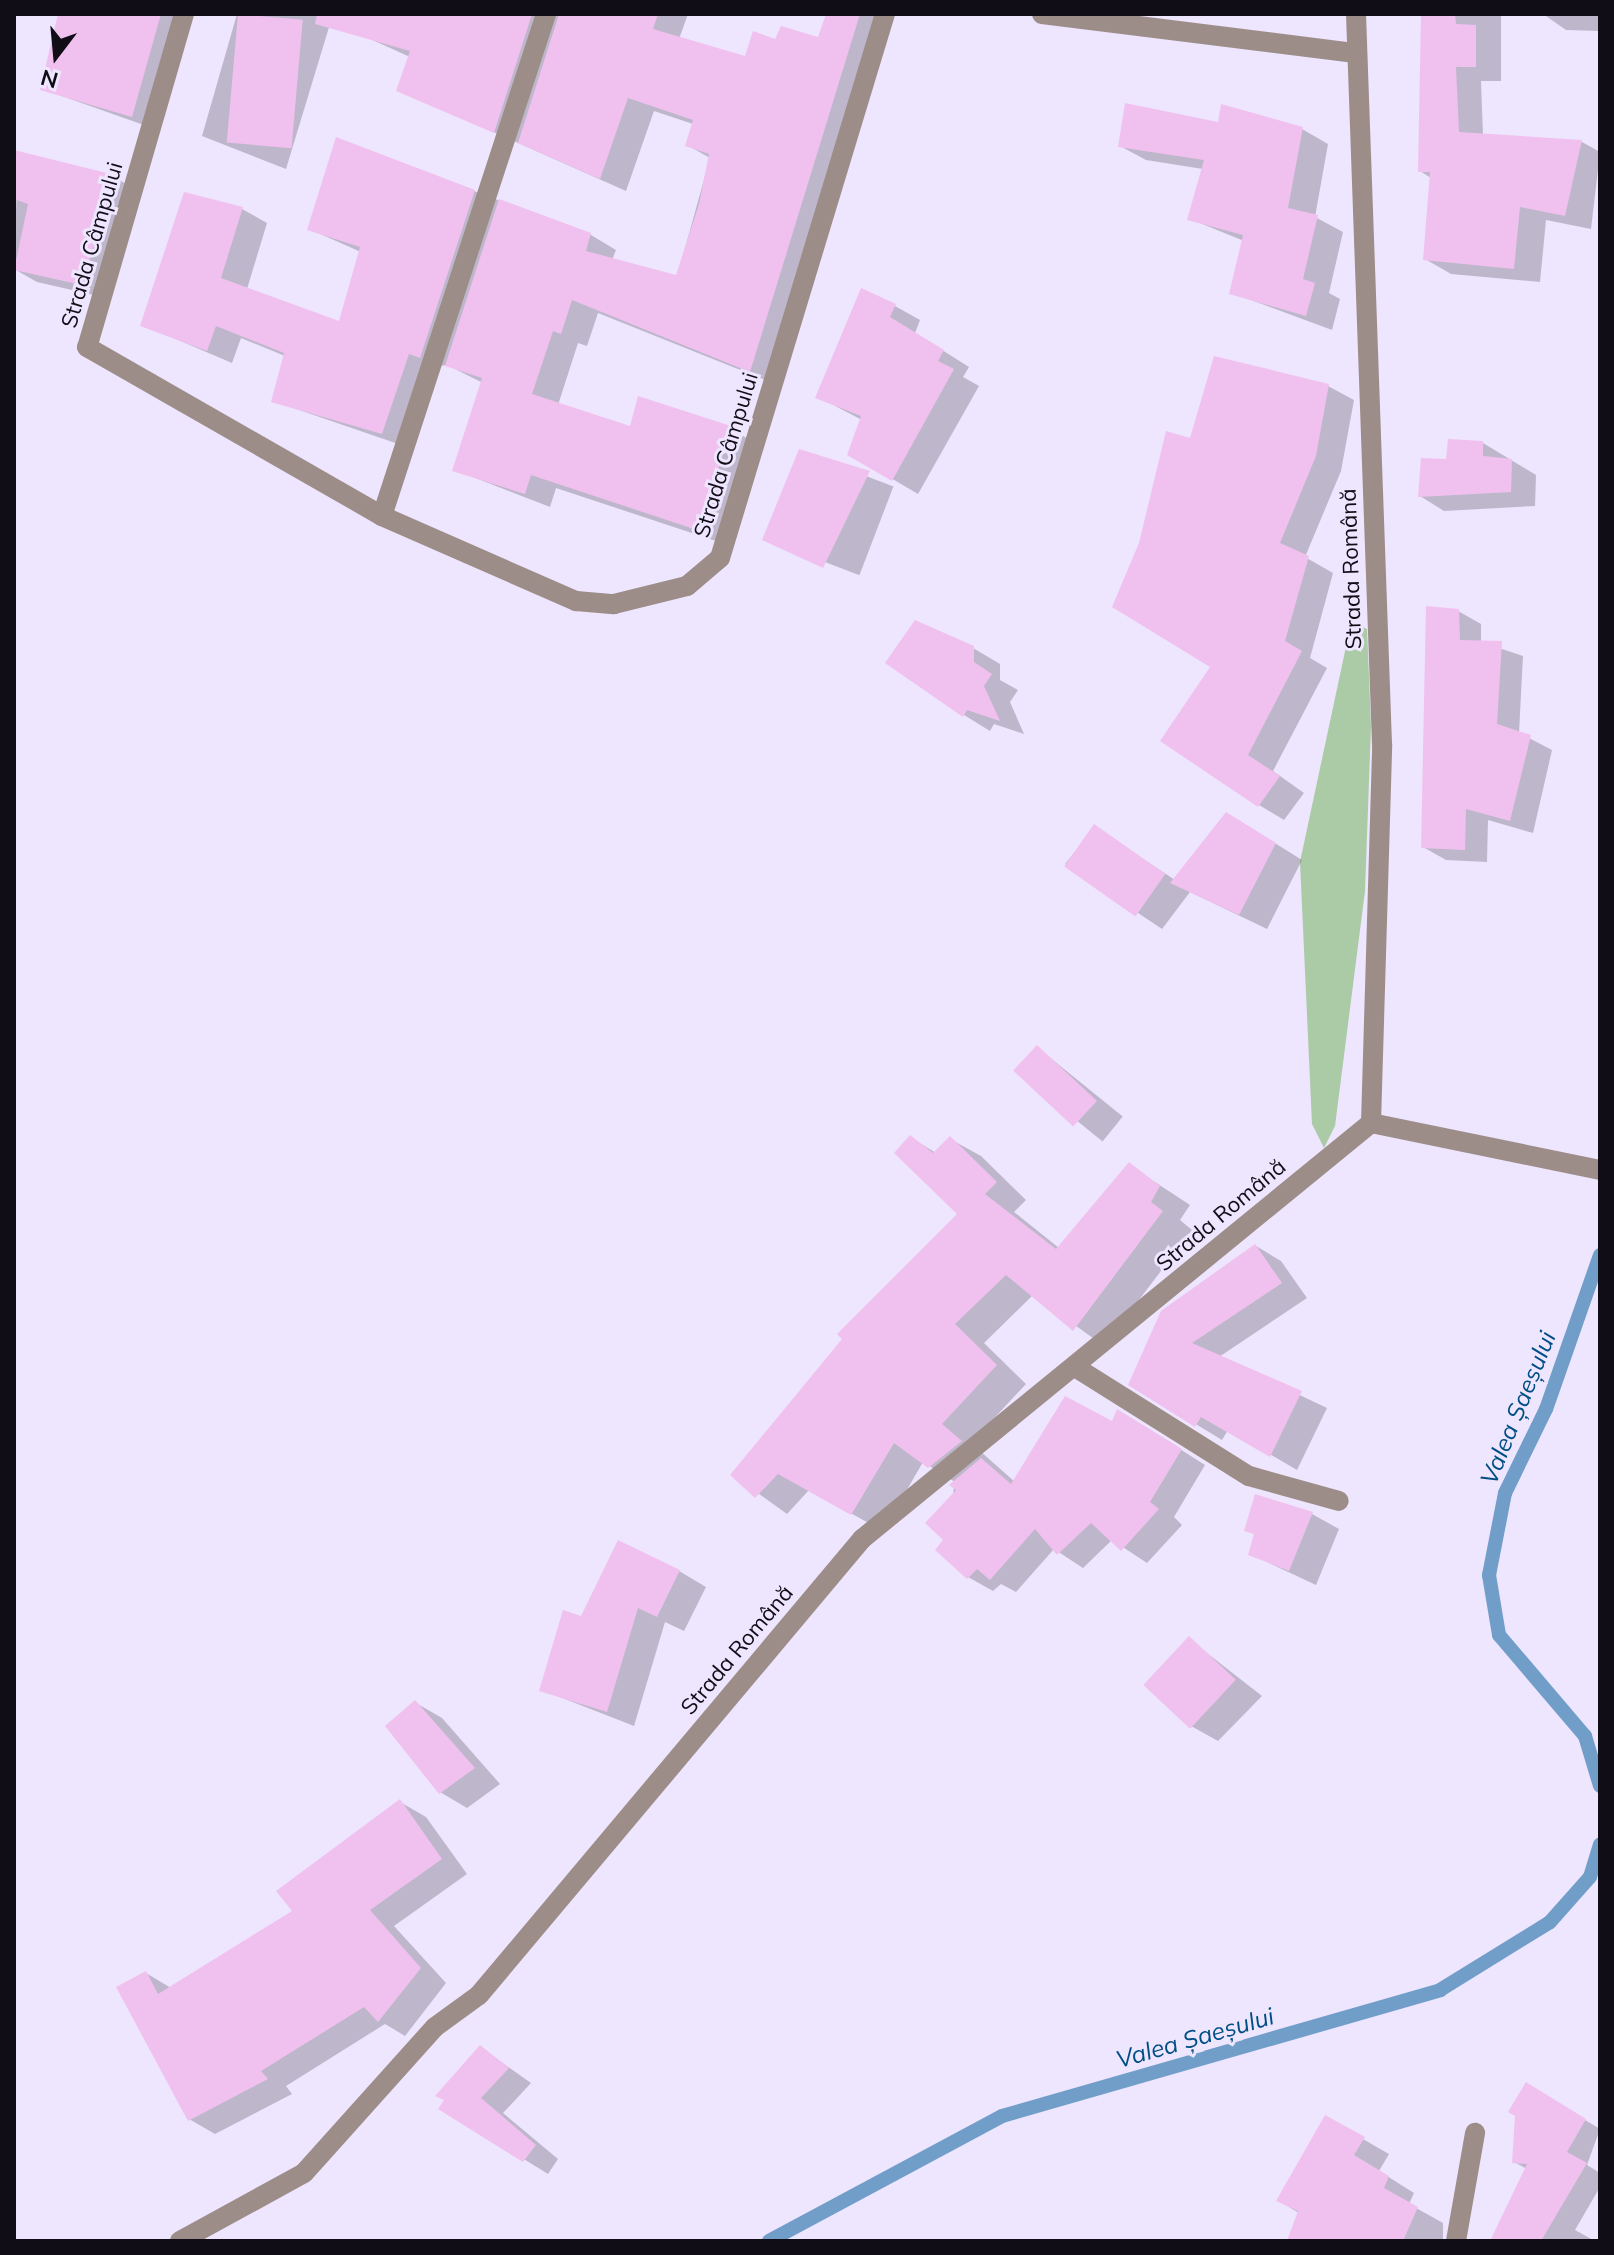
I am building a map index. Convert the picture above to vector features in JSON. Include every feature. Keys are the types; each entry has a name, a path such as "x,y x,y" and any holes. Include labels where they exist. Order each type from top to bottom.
{"street":[{"name":"Strada Câmpului","path":"184,14 87,347 382,516 576,601 657,596 687,586 720,558 885,14"},
{"path":"382,516 546,14"},
{"path":"1042,14 1356,53"},
{"name":"Strada Română","path":"180,2241 304,2173 435,2027 479,1995 862,1539 1371,1123 1382,744 1356,14"},
{"path":"1371,1123 1600,1170"},
{"path":"1075,1367 1249,1476 1339,1501"},
{"path":"1456,2241 1475,2133"}],"green space":[{"path":"1357,624 1367,629 1371,726 1365,891 1335,1126 1324,1148 1312,1124 1300,862 1347,642"}],"building":[{"path":"58,14 161,14 132,117 40,90"},
{"path":"238,14 303,20 292,148 227,143"},
{"path":"317,14 532,14 494,133 396,91 410,51 315,24"},
{"path":"559,14 658,14 653,29 745,56 753,31 775,39 781,26 818,37 826,14 860,14 750,372 572,300 561,334 553,331 532,394 630,426 638,396 731,426 700,531 531,475 525,494 452,471 482,378 445,366 499,199 591,233 586,251 676,275 699,204 709,154 685,146 693,120 628,98 600,179 518,143"},
{"path":"1421,14 1455,14 1456,24 1476,25 1476,67 1456,67 1459,132 1582,140 1565,216 1520,207 1514,269 1423,260 1430,172 1418,172"},
{"path":"1125,103 1218,122 1221,104 1303,127 1288,208 1318,215 1303,279 1315,283 1306,316 1229,294 1243,235 1187,220 1204,160 1118,147"},
{"path":"336,137 475,190 420,358 409,354 382,434 271,402 284,353 216,326 207,351 140,326 184,192 243,207 221,278 339,321 360,247 307,230"},
{"path":"14,150 115,175 82,285 14,270 28,204 14,199"},
{"path":"861,288 896,304 890,317 944,350 938,361 954,369 892,481 847,455 861,416 815,398"},
{"path":"1214,356 1329,384 1316,456 1280,543 1309,556 1285,641 1302,651 1248,755 1280,776 1258,807 1160,741 1210,667 1112,607 1139,543 1166,431 1190,438"},
{"path":"1448,439 1483,441 1483,456 1512,459 1511,492 1418,497 1421,458 1446,459"},
{"path":"799,449 870,471 823,568 762,540"},
{"path":"1426,606 1459,609 1460,640 1502,641 1497,724 1531,735 1510,821 1466,809 1465,850 1421,848"},
{"path":"915,620 974,646 974,662 992,674 984,686 1000,721 967,710 963,717 885,663"},
{"path":"1226,812 1276,843 1239,915 1170,883"},
{"path":"1094,824 1165,874 1135,916 1064,867"},
{"path":"1037,1045 1097,1101 1073,1127 1013,1071"},
{"path":"910,1135 933,1153 950,1136 997,1182 985,1194 1056,1249 1129,1162 1160,1186 1151,1202 1163,1211 1073,1331 1006,1275 955,1324 997,1365 942,1424 962,1441 928,1468 894,1443 851,1515 778,1474 755,1498 730,1475 842,1339 837,1334 957,1214 894,1153"},
{"path":"1255,1244 1282,1283 1192,1343 1302,1391 1270,1457 1201,1417 1195,1427 1128,1385 1161,1311"},
{"path":"1065,1396 1112,1421 1117,1409 1182,1449 1150,1502 1159,1509 1121,1551 1091,1523 1057,1555 1035,1529 990,1580 977,1569 967,1579 935,1550 943,1540 925,1523 956,1490 949,1485 981,1458 1011,1484"},
{"path":"1255,1494 1313,1512 1289,1571 1248,1555 1254,1534 1244,1531"},
{"path":"618,1540 680,1570 657,1617 638,1608 607,1712 539,1691 563,1610 581,1616"},
{"path":"1189,1636 1236,1680 1190,1729 1143,1685"},
{"path":"415,1700 475,1768 439,1794 385,1726"},
{"path":"400,1799 442,1859 370,1910 421,1968 378,2022 364,2007 261,2071 268,2079 188,2121 116,1987 146,1971 158,1994 292,1911 276,1891"},
{"path":"480,2045 509,2068 481,2098 536,2145 523,2162 438,2109 444,2100 435,2096"},
{"path":"1526,2082 1586,2119 1567,2152 1587,2163 1541,2241 1490,2241 1527,2164 1512,2163 1515,2116 1508,2112"},
{"path":"1325,2115 1365,2137 1354,2155 1389,2176 1384,2188 1418,2207 1403,2241 1287,2241 1298,2211 1276,2201"}],"waterway":[{"name":"Valea Șaeșului","path":"1600,1255 1546,1409 1505,1493 1489,1575 1499,1635 1585,1736 1600,1786"},
{"name":"Valea Șaeșului","path":"769,2241 1002,2116 1440,1990 1550,1922 1590,1877 1600,1845"}]}
